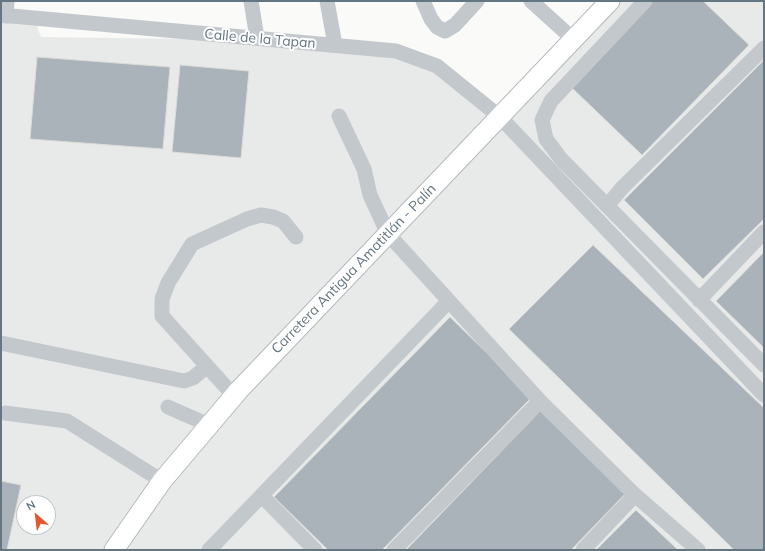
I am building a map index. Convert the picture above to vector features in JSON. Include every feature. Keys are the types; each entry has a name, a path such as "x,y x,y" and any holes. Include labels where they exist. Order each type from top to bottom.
{"main road":[{"name":"Carretera Antigua Amatitlán - Palín","path":"114,550 162,481 234,396 610,1"}],"street":[{"path":"251,1 257,38"},
{"path":"327,1 335,45"},
{"path":"422,1 437,27 446,31 455,25 478,1"},
{"path":"531,1 574,39"},
{"path":"645,1 551,101 542,120 546,139 561,159 764,365"},
{"name":"Calle de la Tapan","path":"5,11 257,38 396,51 437,66 500,117 764,396"},
{"path":"607,206 622,188 764,48"},
{"path":"339,116 364,169 370,195 388,234 400,245 448,302 540,401 635,495 698,550"},
{"path":"234,396 206,367 162,316 162,299 168,283 177,266 192,244 209,235 261,215 283,221 296,236"},
{"path":"699,300 764,232"},
{"path":"209,550 448,302"},
{"path":"1,343 184,381 193,378 206,367"},
{"path":"394,550 540,401"},
{"path":"168,407 209,425"},
{"path":"5,413 67,421 162,481"},
{"path":"583,550 635,495"},
{"path":"262,496 315,550"}],"shaded area":[{"path":"610,1 764,1 764,550 1,550 1,15 34,19 41,37 265,40 394,57 432,70 494,118"}],"building":[{"path":"653,1 703,1 749,45 642,155 570,86"},
{"path":"37,57 170,67 163,149 30,139"},
{"path":"764,60 764,219 703,279 624,200"},
{"path":"180,65 249,71 241,158 172,152"},
{"path":"593,245 764,408 764,550 734,550 509,329"},
{"path":"764,252 764,348 716,301"},
{"path":"450,317 532,397 382,550 328,550 274,497"},
{"path":"540,411 626,493 571,550 406,550"},
{"path":"1,481 21,485 19,495 16,495 16,508 7,550 1,550"},
{"path":"636,510 678,550 596,550"}]}
